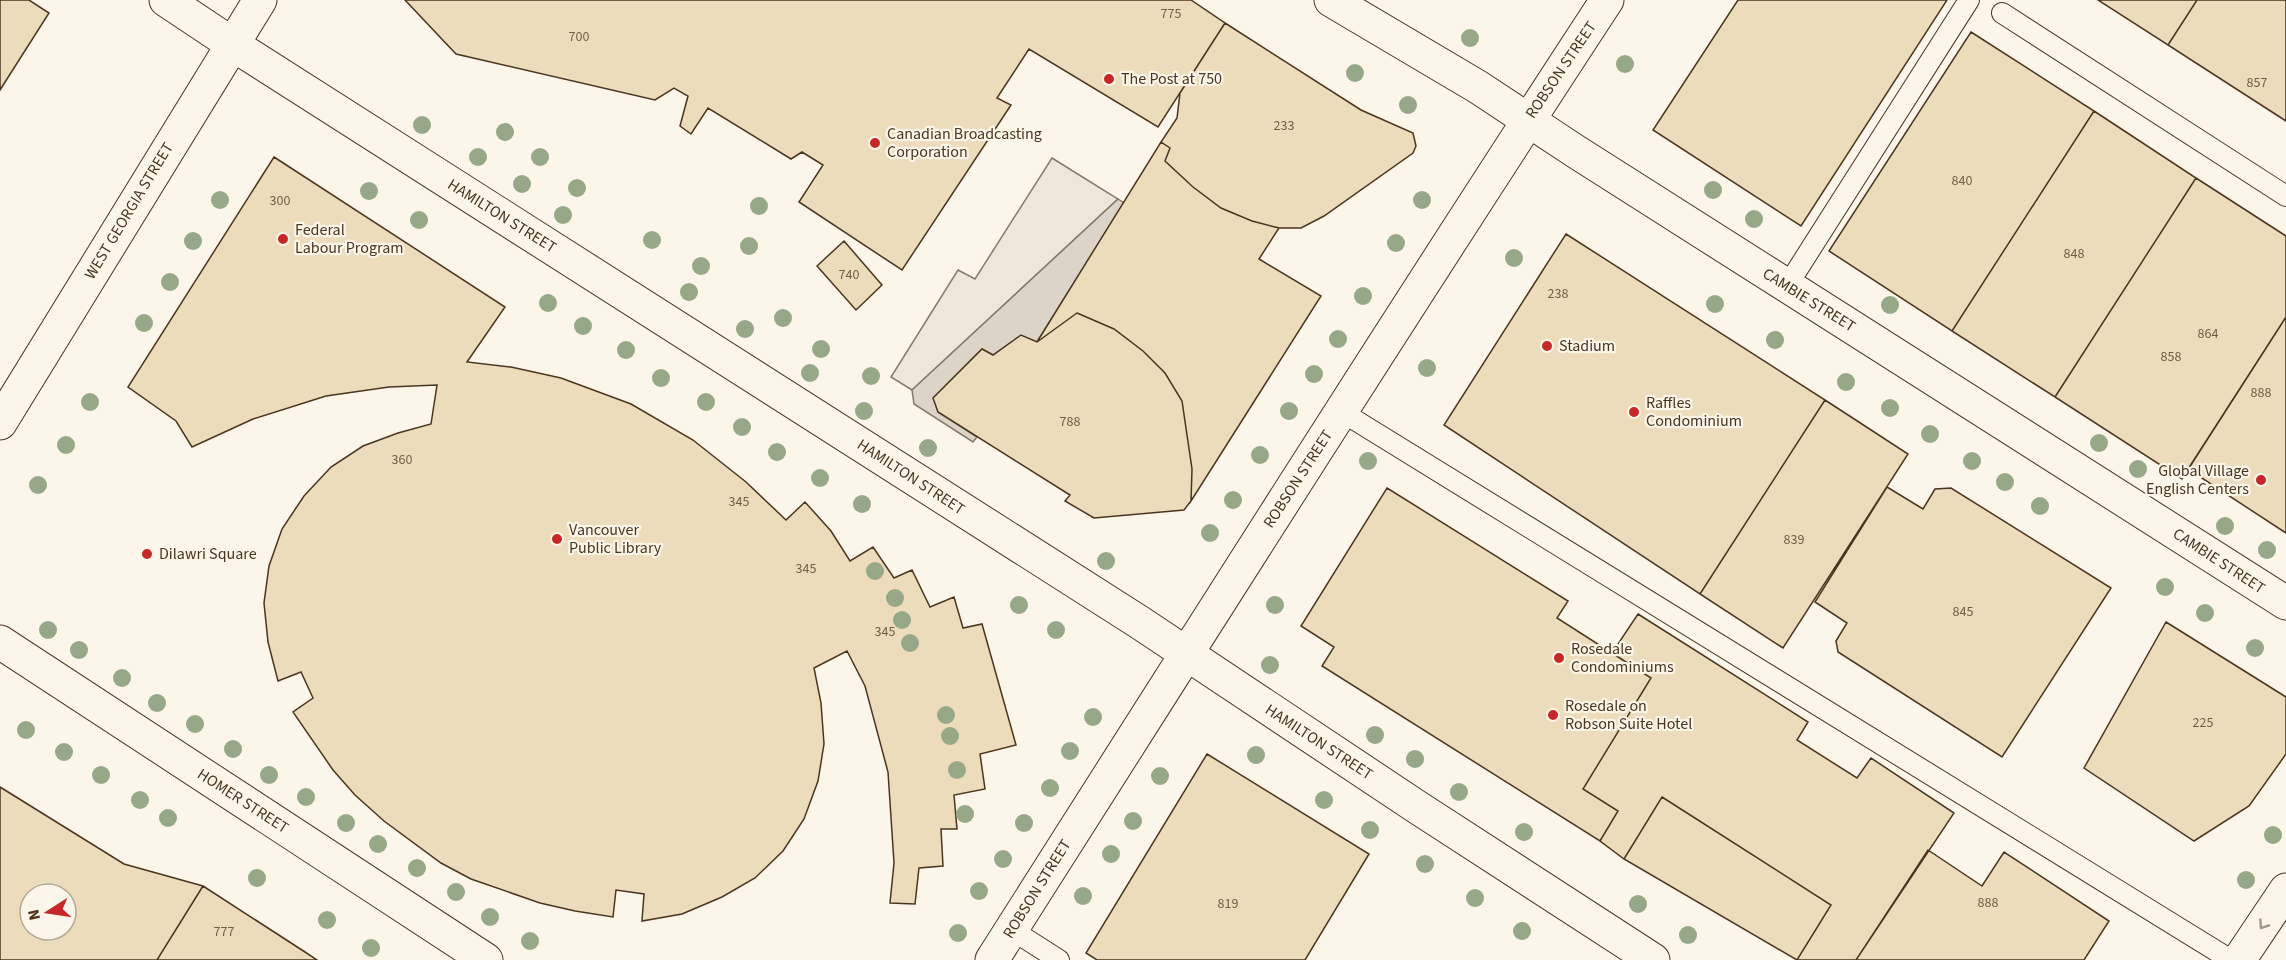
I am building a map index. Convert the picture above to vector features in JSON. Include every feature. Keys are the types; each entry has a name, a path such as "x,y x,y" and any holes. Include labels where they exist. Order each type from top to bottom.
{"street":[{"name":"HAMILTON STREET","path":"166,0 1129,616 1548,894 1653,960"},
{"name":"WEST GEORGIA STREET","path":"0,423 260,0"},
{"name":"CAMBIE STREET","path":"1331,0 1478,87 2286,603"},
{"name":"ROBSON STREET","path":"992,960 1527,120 1607,0"},
{"name":"HOMER STREET","path":"0,642 486,960"},
{"path":"2239,960 2286,890"}],"lane":[{"path":"1787,286 1970,0"},
{"path":"2002,13 2286,196"},
{"path":"1342,412 2231,960"},
{"path":"1012,930 1059,960"}],"shaded area":[{"path":"1052,158 1118,199 912,390 891,377 958,270 975,279"},
{"path":"1118,199 1124,203 1037,342 1021,336 993,355 982,349 934,398 938,412 977,437 973,442 914,404 912,390"}],"building":[{"path":"0,0 29,0 49,13 0,90"},
{"name":"Canadian Broadcasting Corporation","path":"405,0 1191,0 1225,23 1158,127 1029,49 997,98 1011,105 902,270 799,202 823,165 802,152 791,159 708,108 691,134 680,126 688,96 674,88 655,100 456,54"},
{"path":"1738,0 1947,0 1801,226 1653,130"},
{"path":"2098,0 2197,0 2168,45"},
{"path":"2197,0 2286,0 2286,121 2168,45"},
{"path":"1225,23 1361,110 1413,133 1416,146 1413,153 1324,216 1301,228 1279,228 1252,221 1221,208 1193,187 1165,161 1170,148 1161,142 1177,118 1180,93"},
{"path":"1971,32 2094,111 1952,331 1829,251"},
{"path":"2094,111 2196,178 2055,397 1952,331"},
{"path":"1161,142 1170,148 1165,161 1193,187 1221,208 1252,221 1279,228 1259,259 1321,296 1191,501 1192,469 1182,401 1165,373 1143,351 1114,329 1077,313 1037,342"},
{"name":"Vancouver Public Library","path":"274,157 505,307 467,362 511,367 561,378 631,404 693,440 746,482 786,520 805,502 831,531 850,561 873,547 894,578 912,570 930,607 954,597 963,628 982,624 1016,745 980,754 985,789 954,795 957,829 941,829 943,866 919,868 915,904 890,903 894,863 888,772 865,686 847,651 814,668 821,703 824,744 818,781 804,819 783,851 755,878 722,897 682,914 642,921 644,894 616,890 613,917 575,911 540,903 471,879 441,863 384,821 355,795 333,770 293,712 313,698 301,672 278,681 268,642 264,603 269,566 282,529 304,496 331,467 363,446 431,424 437,385 389,387 326,396 253,419 192,447 176,421 128,387"},
{"path":"2196,178 2286,236 2286,317 2182,479 2055,397"},
{"name":"Raffles Condominium","path":"1566,234 1825,400 1700,594 1444,425"},
{"path":"844,241 882,285 856,310 817,266"},
{"path":"1077,313 1114,329 1143,351 1165,373 1182,401 1192,469 1191,501 1184,510 1094,518 1065,501 1070,495 938,412 933,398 982,349 993,355 1021,335 1037,342"},
{"path":"2286,317 2286,533 2188,469"},
{"path":"1825,400 1908,454 1783,648 1700,594"},
{"path":"1887,487 1923,509 1935,489 1951,488 2111,588 2002,757 1838,652 1836,641 1847,623 1815,602"},
{"path":"1387,488 1568,601 1557,618 1651,678 1583,789 1618,811 1600,841 1322,666 1334,647 1301,626"},
{"path":"1638,614 1808,722 1797,740 1857,778 1871,758 1954,813 1856,960 1797,960 1831,905 1662,797 1624,859 1600,841 1618,811 1583,789 1651,678 1612,653"},
{"path":"2166,622 2286,697 2286,754 2249,806 2194,841 2084,768"},
{"path":"1207,754 1369,854 1305,960 1097,960 1086,953"},
{"path":"0,787 124,864 203,886 157,960 0,960"},
{"path":"1662,797 1831,905 1797,960 1624,859"},
{"path":"1928,850 1982,886 2004,852 2109,921 2084,960 1856,960"},
{"path":"203,886 305,952 317,960 157,960"}],"place":[{"name":"The Post at 750","path":"1109,79"},
{"name":"Canadian Broadcasting Corporation","path":"875,143"},
{"name":"Federal Labour Program","path":"283,239"},
{"name":"Stadium","path":"1547,346"},
{"name":"Raffles Condominium","path":"1634,412"},
{"name":"Global Village English Centers","path":"2261,480"},
{"name":"Vancouver Public Library","path":"557,539"},
{"name":"Dilawri Square","path":"147,554"},
{"name":"Rosedale Condominiums","path":"1559,658"},
{"name":"Rosedale on Robson Suite Hotel","path":"1553,715"}]}
